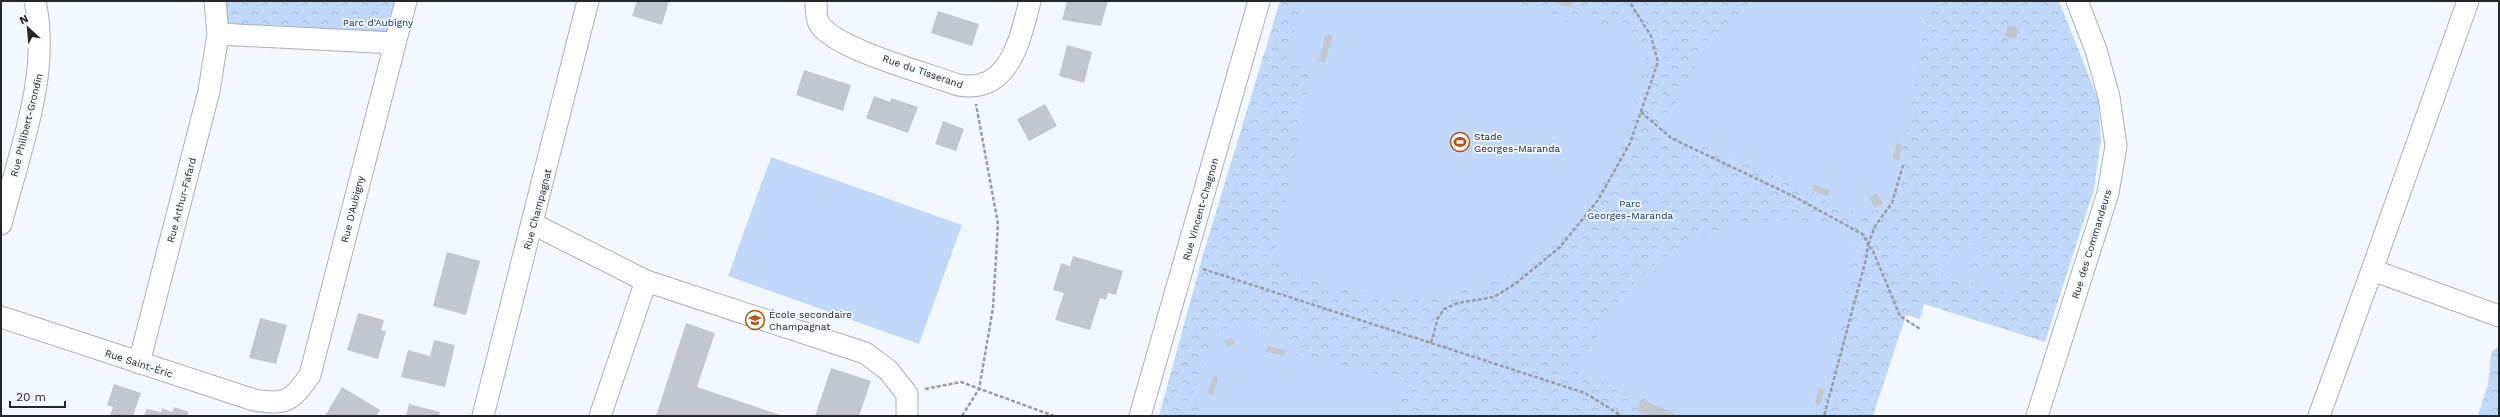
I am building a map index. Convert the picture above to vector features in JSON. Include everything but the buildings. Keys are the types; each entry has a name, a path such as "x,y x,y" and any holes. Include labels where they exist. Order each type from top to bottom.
{"street":[{"name":"Rue Philibert-Grondin","path":"1,224 39,77 40,24 35,1"},
{"name":"Rue Arthur-Fafard","path":"139,363 209,91 218,34 215,1"},
{"name":"Rue D'Aubigny","path":"278,404 292,396 310,374 406,1"},
{"name":"Rue Champagnat","path":"483,416 588,1"},
{"name":"Rue du Tisserand","path":"816,1 818,23 831,37 849,46 958,85 973,88 988,81 1006,68 1018,48 1030,1"},
{"name":"Rue Vincent-Chagnon","path":"1140,416 1185,264 1258,1"},
{"name":"Rue des Commandeurs","path":"2037,416 2108,193 2116,146 2109,97 2096,50 2077,1"},
{"path":"2319,416 2468,1"},
{"path":"218,34 394,43"},
{"path":"532,224 646,281 864,353 888,370 906,394 907,416"},
{"path":"2372,270 2499,316"},
{"path":"600,416 646,281"},
{"name":"Rue Saint-Éric","path":"1,316 254,400 278,404"}],"path":[{"path":"1431,343 1438,318 1444,309 1458,303 1494,297 1515,284 1560,247 1598,200 1630,143 1658,62 1651,36 1629,1"},
{"path":"962,416 979,389 993,308 998,224 973,88"},
{"path":"1641,112 1671,138 1855,228 1864,235 1868,245 1873,250 1900,316 1920,329"},
{"path":"1824,416 1833,388 1868,245 1876,226 1892,203 1903,165"},
{"path":"1185,264 1585,393 1622,416"},
{"path":"906,394 961,382 1054,416"}],"green space":[{"name":"Parc d'Aubigny","path":"215,1 405,1 394,43 218,34"},
{"name":"Parc Georges-Maranda","path":"1280,1 2059,1 2098,99 2101,140 2094,189 2045,342 1924,304 1920,319 1906,315 1873,416 1159,416 1203,255"},
{"name":"Stade Georges-Maranda","path":"1303,1 1503,1 1573,25 1577,15 1635,35 1631,46 1647,52 1633,108 1620,149 1595,196 1572,226 1546,251 1516,270 1483,285 1448,293 1410,297 1359,292 1334,285 1273,263 1313,69 1286,63"},
{"path":"1768,1 1930,1 1900,161 1903,162 1891,202 1865,215 1826,202 1827,198 1670,132 1677,98 1692,70 1728,28 1741,17"},
{"path":"771,157 962,225 919,344 728,276"},
{"path":"1785,220 1813,222 1857,232 1827,391 1819,416 1682,416 1579,370 1599,331 1629,288 1647,271 1667,256 1712,234 1735,227"},
{"path":"1996,235 1999,240 1989,245 1992,250 1964,265 2022,282 2018,296 1935,271 1934,267"},
{"path":"1237,323 1298,340 1295,355 1406,381 1395,416 1203,416 1206,406 1191,401 1212,336"},
{"path":"2499,346 2499,416 2478,416 2488,384 2492,351"}],"place":[{"name":"Stade Georges-Maranda","path":"1460,142"},
{"name":"École secondaire Champagnat","path":"755,320"}]}
